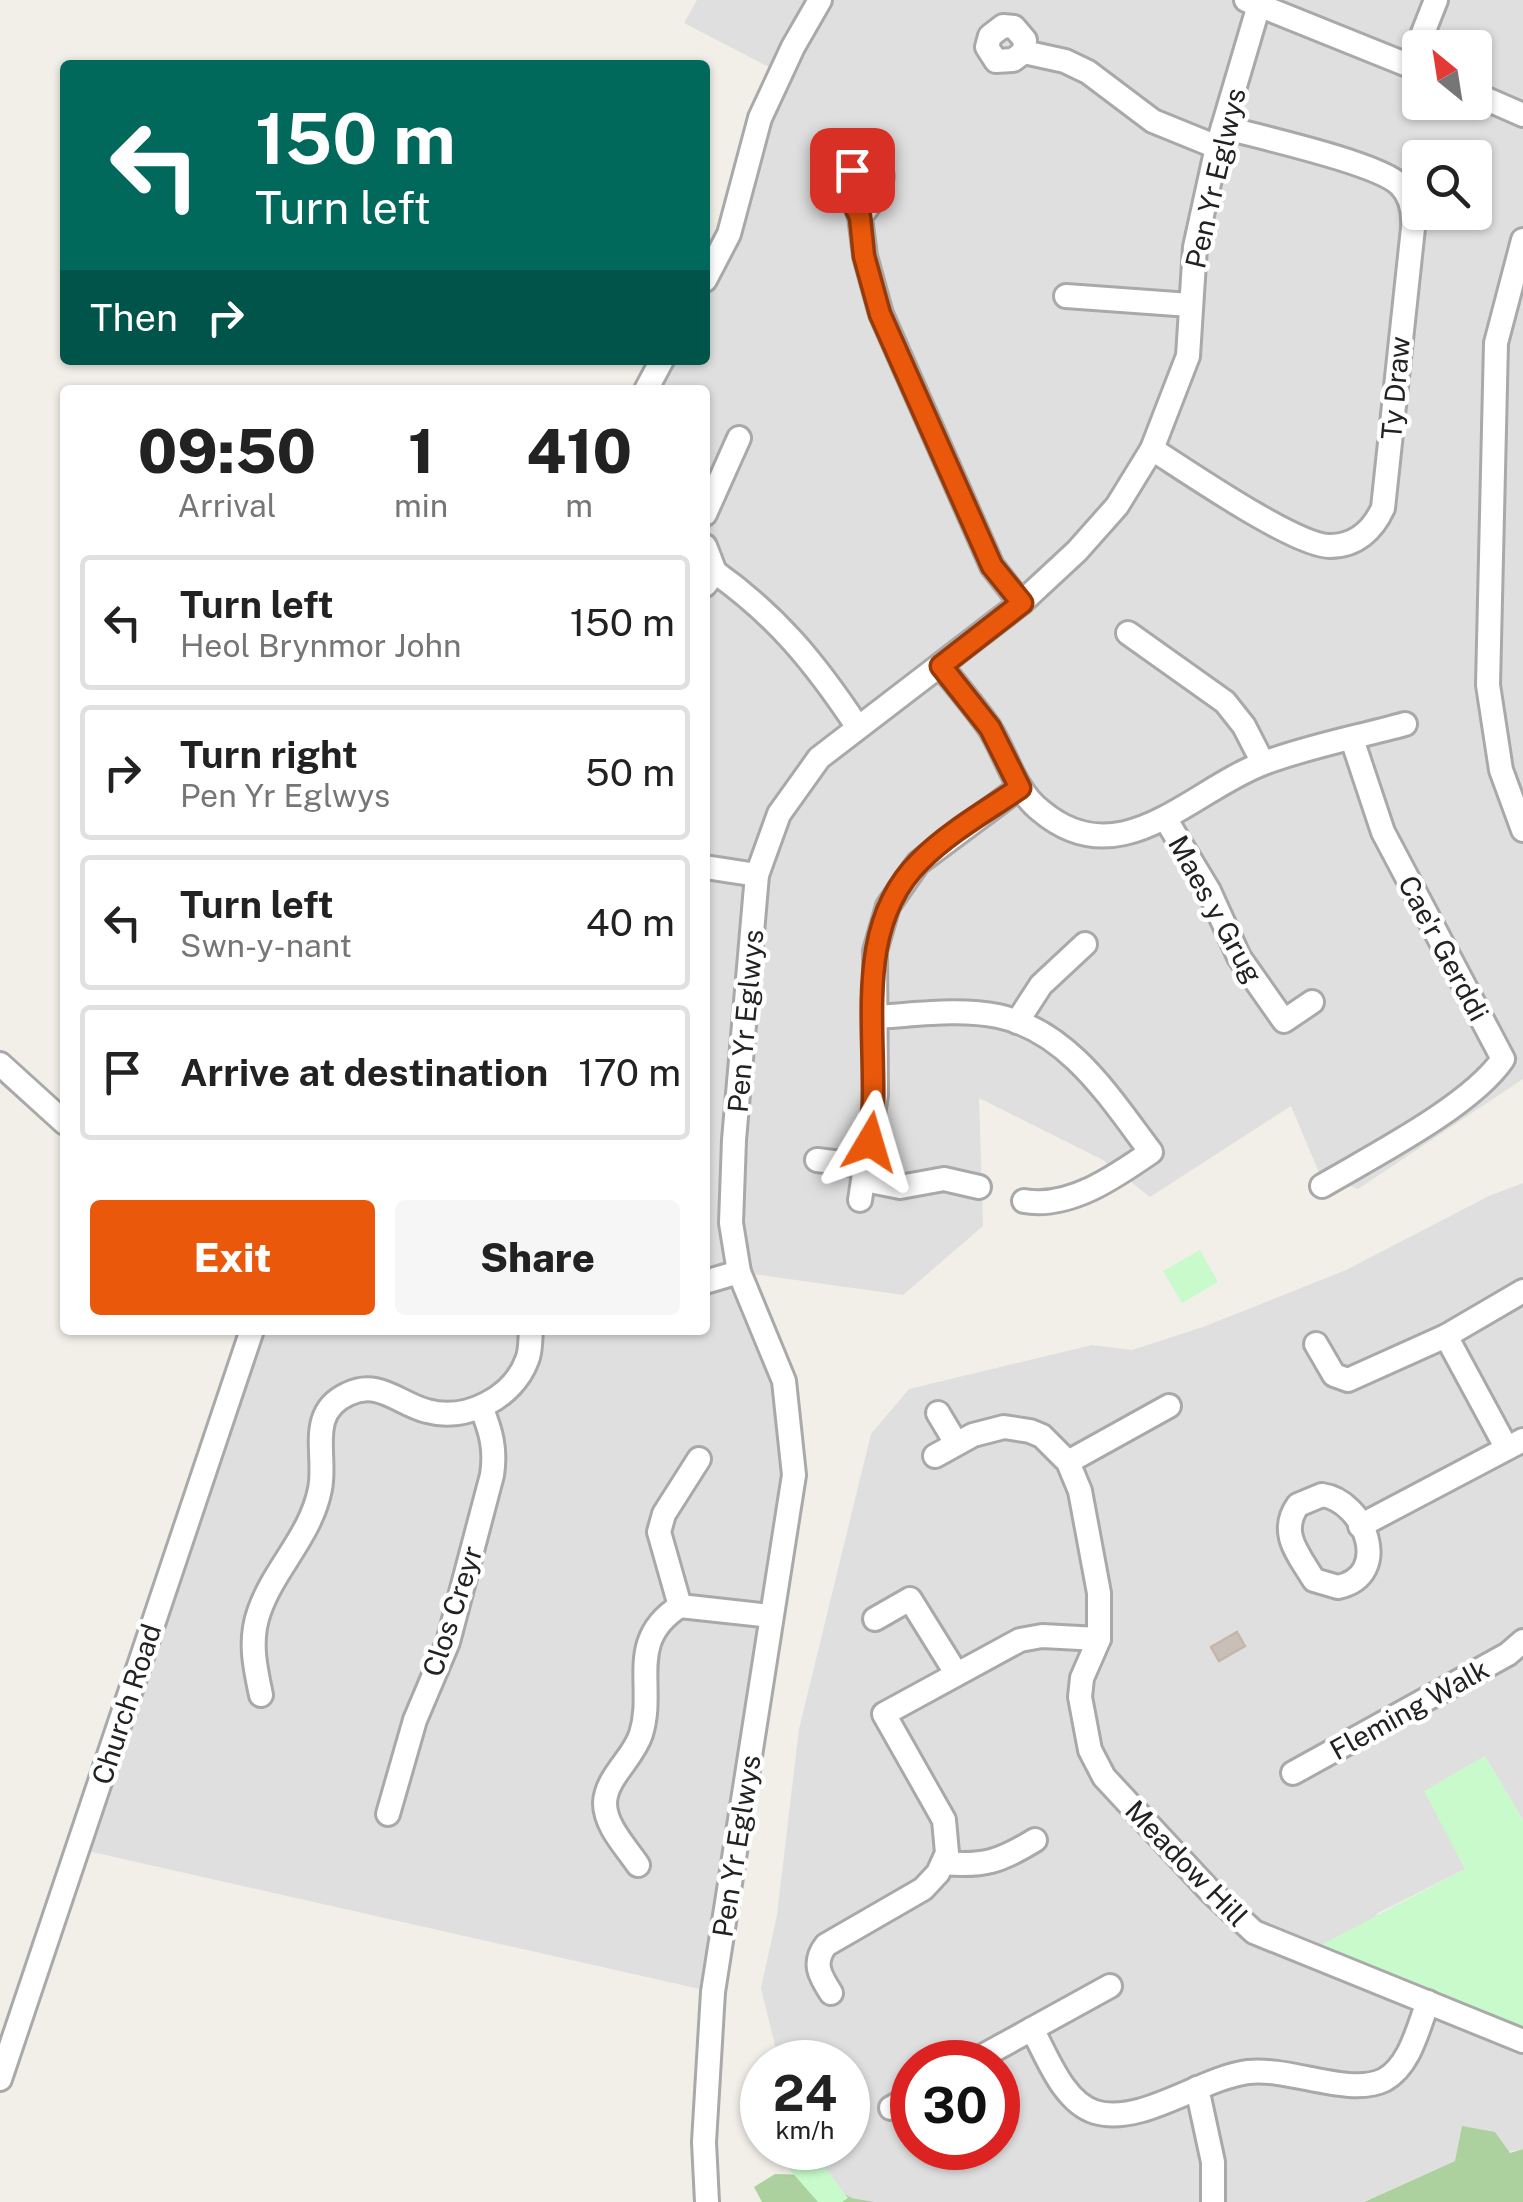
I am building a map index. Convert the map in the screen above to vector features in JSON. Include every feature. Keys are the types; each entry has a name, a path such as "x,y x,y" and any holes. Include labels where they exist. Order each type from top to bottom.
{"street":[{"path":"710,270 729,234 760,118 792,47 820,0"},
{"path":"1427,30 1436,0"},
{"path":"1252,2 1296,10 1402,62"},
{"name":"Pen Yr Eglwys","path":"707,2202 704,2142 713,1992 794,1476 791,1422 778,1362 738,1272 731,1223 758,875 770,834 790,795 819,758 1022,603 1117,506 1152,449 1188,356 1195,247 1252,2"},
{"name":"Ty Draw","path":"1024,52 1065,61 1088,72 1153,121 1349,162 1397,181 1409,199 1413,228 1384,508 1372,528 1342,545 1320,545 1259,516 1152,449"},
{"path":"1492,102 1523,116"},
{"path":"860,217 864,256 880,314 992,566 1022,603"},
{"path":"1523,240 1496,343 1488,685 1501,770 1523,830"},
{"path":"1066,296 1190,305"},
{"path":"710,503 739,438"},
{"path":"710,578 761,606 786,629 857,726"},
{"path":"1128,633 1225,702 1244,726 1263,763"},
{"path":"941,666 990,728 1020,788 1042,812 1088,834 1120,834 1164,818 1263,763 1404,724"},
{"name":"Cae'r Gerddi","path":"1322,1186 1404,1140 1492,1075 1504,1059 1383,832 1352,739"},
{"path":"864,1182 876,1095 875,951 888,906 918,862 1020,788"},
{"name":"Maes y Grug","path":"1164,818 1209,891 1239,957 1284,1021 1312,1002"},
{"path":"710,868 758,875"},
{"path":"1017,1022 1041,985 1085,944"},
{"path":"874,1017 971,1014 1017,1022 1050,1038 1098,1082 1151,1152 1128,1168 1062,1200 1024,1201"},
{"path":"0,1064 60,1118"},
{"path":"818,1160 864,1182 900,1187 944,1179 979,1187"},
{"path":"710,1280 738,1272"},
{"path":"1316,1344 1334,1375 1348,1380 1446,1336 1523,1292"},
{"name":"Church Road","path":"0,2078 250,1335"},
{"path":"260,1695 253,1655 258,1612 314,1513 322,1485 320,1433 332,1405 350,1392 372,1388 426,1412 457,1413 481,1407 506,1391 523,1369 530,1335"},
{"path":"1360,1526 1514,1443 1446,1336"},
{"path":"1068,1462 1169,1406"},
{"name":"Clos Creyr","path":"388,1814 415,1720 448,1642 492,1476 492,1434 481,1407"},
{"path":"938,1413 956,1443"},
{"path":"830,1993 818,1964 826,1945 923,1889 943,1863 948,1842 944,1820 884,1714 1020,1640 1042,1636 1099,1639 1096,1571 1080,1491 1068,1462 1042,1436 1017,1428 991,1428 935,1456"},
{"path":"680,1606 659,1532 664,1514 699,1458"},
{"path":"875,1619 910,1599 956,1673"},
{"path":"638,1865 608,1818 607,1794 641,1736 645,1719 645,1654 659,1625 680,1606 771,1616"},
{"name":"Meadow Hill","path":"1099,1639 1082,1678 1080,1697 1086,1735 1104,1776 1210,1891 1254,1932 1523,2041"},
{"name":"Fleming Walk","path":"1293,1773 1508,1654 1523,1641"},
{"path":"943,1863 975,1866 1006,1858 1035,1840"},
{"path":"1012,2040 1110,1986"},
{"path":"1032,2029 1073,2100 1094,2112 1128,2113 1226,2077 1261,2071 1361,2085 1378,2082 1404,2062 1428,2002"},
{"path":"1197,2088 1209,2133 1213,2201"}],"shaded area":[{"path":"697,0 1523,0 1523,1079 1358,1189 1320,1175 1291,1106 1150,1197 1103,1160 979,1098 983,1226 903,1295 739,1272 791,1422 713,1992 79,1849 250,1335 710,1335 710,385 656,385 666,365 710,365 710,271 771,68 684,23"},
{"path":"1523,1183 1523,1820 1485,1756 1425,1791 1465,1869 1376,1914 1523,2041 1523,2149 1455,2161 1363,2202 874,2202 852,2198 807,2175 806,2170 870,2170 870,2040 774,2040 761,1988 777,1915 799,1729 871,1434 909,1389 1092,1345 1132,1350 1203,1327 1346,1270 1489,1196"}],"green space":[{"path":"1200,1250 1218,1282 1182,1303 1163,1271"},
{"path":"1485,1756 1523,1820 1523,2041 1304,1954 1465,1869 1424,1791"},
{"path":"1462,2126 1495,2132 1510,2153 1523,2149 1523,2202 1364,2202 1455,2161"},
{"path":"790,2170 827,2170 848,2198 842,2202 818,2202"},
{"path":"775,2174 807,2175 852,2198 874,2202 762,2202 754,2187"}],"building":[{"path":"1237,1632 1245,1646 1219,1661 1211,1647"}],"route":[{"path":"852,170 852,201 860,217 864,256 880,314 992,566 1022,603 941,666 990,728 1020,788 918,862 888,906 875,951 872,980 876,1095 870,1142"}]}
